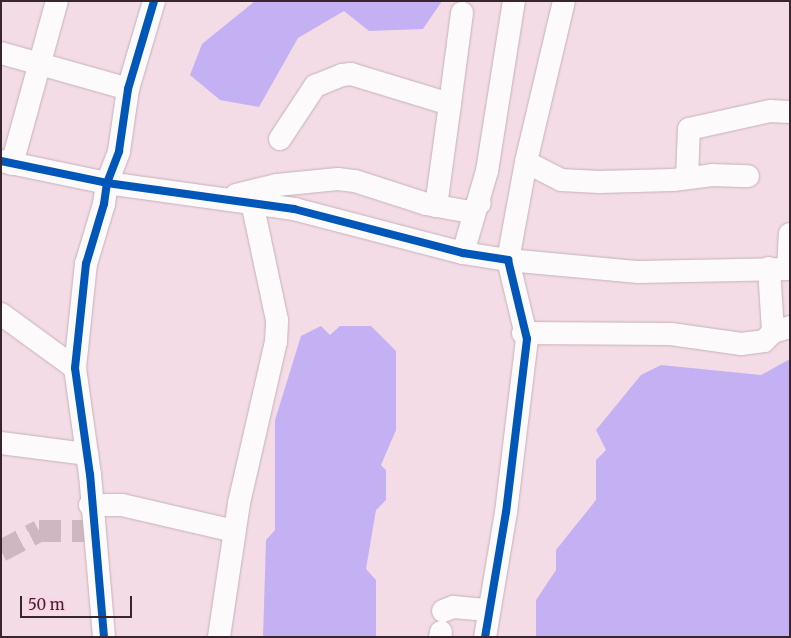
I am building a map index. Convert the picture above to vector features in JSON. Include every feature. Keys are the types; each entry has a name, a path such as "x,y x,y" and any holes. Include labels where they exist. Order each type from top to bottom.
{"street":[{"path":"57,1 40,64 7,162 107,182 294,209 463,253 508,260 638,272 782,269"},
{"path":"463,253 480,203 514,1"},
{"path":"485,637 522,387 527,339 523,333 508,260 526,162 564,1"},
{"path":"104,637 90,505 87,454 75,368 86,264 104,204 107,182 119,151 128,89 150,2"},
{"path":"436,206 462,13"},
{"path":"1,52 128,89"},
{"path":"280,140 315,86 351,74 450,104"},
{"path":"687,178 689,129 770,111 790,112"},
{"path":"526,162 561,180 599,182 748,176"},
{"path":"216,198 277,185 338,178 436,206 470,212 480,203"},
{"path":"219,637 234,531 276,335 277,320 252,202"},
{"path":"523,333 671,334 741,344 764,341 781,330 782,269 790,234"},
{"path":"1,314 75,368"},
{"path":"1,443 36,450 87,454"},
{"path":"90,505 122,505 234,531"},
{"path":"441,627 453,607 489,610"}],"shaded area":[{"path":"255,1 442,1 423,29 369,31 344,11 298,38 259,107 220,100 190,75 202,44"},
{"path":"321,326 330,335 340,326 371,326 396,351 396,430 381,465 386,470 386,500 376,510 366,569 376,580 376,637 263,637 266,540 275,530 275,420 301,336"},
{"path":"790,359 790,637 536,637 536,600 556,570 556,550 596,500 596,460 606,450 596,430 641,375 661,365 761,375"}],"tunnel":[{"path":"1,551 39,531 93,531"}],"cycle path":[{"path":"104,637 90,475 75,368 86,264 104,204 107,183 119,151 128,89 154,1"},
{"path":"1,161 107,183 294,209 463,253 508,260 527,339 506,512 485,637"}]}
